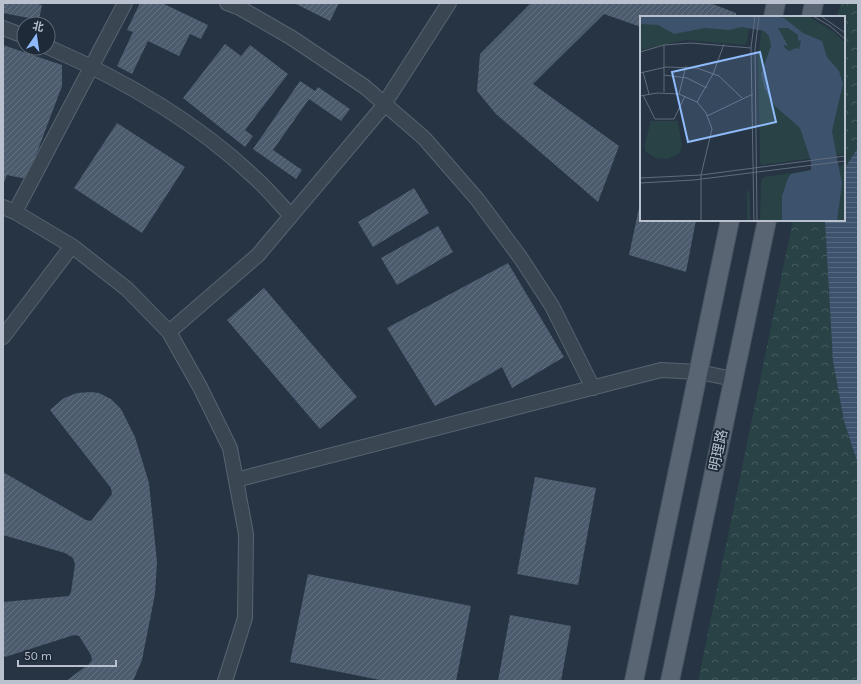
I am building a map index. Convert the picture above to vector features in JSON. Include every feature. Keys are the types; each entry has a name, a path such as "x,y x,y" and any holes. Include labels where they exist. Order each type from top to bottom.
{"main road":[{"path":"773,16 776,3"},
{"path":"811,16 814,3"},
{"path":"634,681 730,221"},
{"name":"明理路","path":"670,681 767,221"}],"street":[{"path":"125,3 9,210 72,246 127,289 169,332 200,387 230,448 246,534 245,618 225,681"},
{"path":"227,3 240,8 292,38 366,87 424,138 476,199 520,257 552,306 593,388"},
{"path":"169,332 258,255 384,103 449,3"},
{"path":"3,28 16,33"},
{"path":"56,51 91,66 128,86 202,132 254,176 291,216"},
{"path":"3,337 72,246"},
{"path":"236,480 661,370 699,372 733,379"}],"green space":[{"path":"841,3 858,3 858,681 698,681 793,221 845,221 845,16 837,16"}],"water":[{"path":"858,148 858,464 844,421 833,361 825,221 845,221 845,168"}],"building":[{"path":"3,3 34,3 42,5 40,16 18,16 3,13"},
{"path":"140,3 162,3 208,25 201,39 190,34 179,56 148,41 132,74 117,66 133,32 127,30"},
{"path":"294,3 339,3 330,21"},
{"path":"531,3 710,3 736,13 736,16 640,16 640,27 604,14 533,84 619,146 598,202 496,114 477,91 480,54"},
{"path":"225,44 241,56 250,45 288,74 245,130 253,136 245,147 183,98"},
{"path":"3,45 16,49 16,56 35,56 62,65 62,86 27,179 7,175 3,185"},
{"path":"300,81 315,91 318,87 350,109 341,121 309,99 273,150 302,170 296,179 253,149"},
{"path":"117,123 185,167 142,233 74,188"},
{"path":"414,188 429,213 373,247 358,222"},
{"path":"640,203 640,221 696,221 686,272 629,255"},
{"path":"438,226 453,252 397,285 381,258"},
{"path":"508,263 564,357 512,388 502,367 435,406 387,328"},
{"path":"264,288 357,397 320,429 227,320"},
{"path":"77,393 99,393 111,399 121,409 135,437 149,483 157,562 155,594 142,660 133,681 66,681 89,664 92,660 91,655 79,636 74,635 5,657 3,654 3,602 69,596 71,592 75,564 73,558 65,553 3,535 3,472 86,520 91,521 112,494 111,488 50,410 64,398"},
{"path":"535,477 596,488 578,585 517,574"},
{"path":"308,574 471,606 456,681 385,681 290,662"},
{"path":"510,615 571,626 561,681 498,681"}]}
